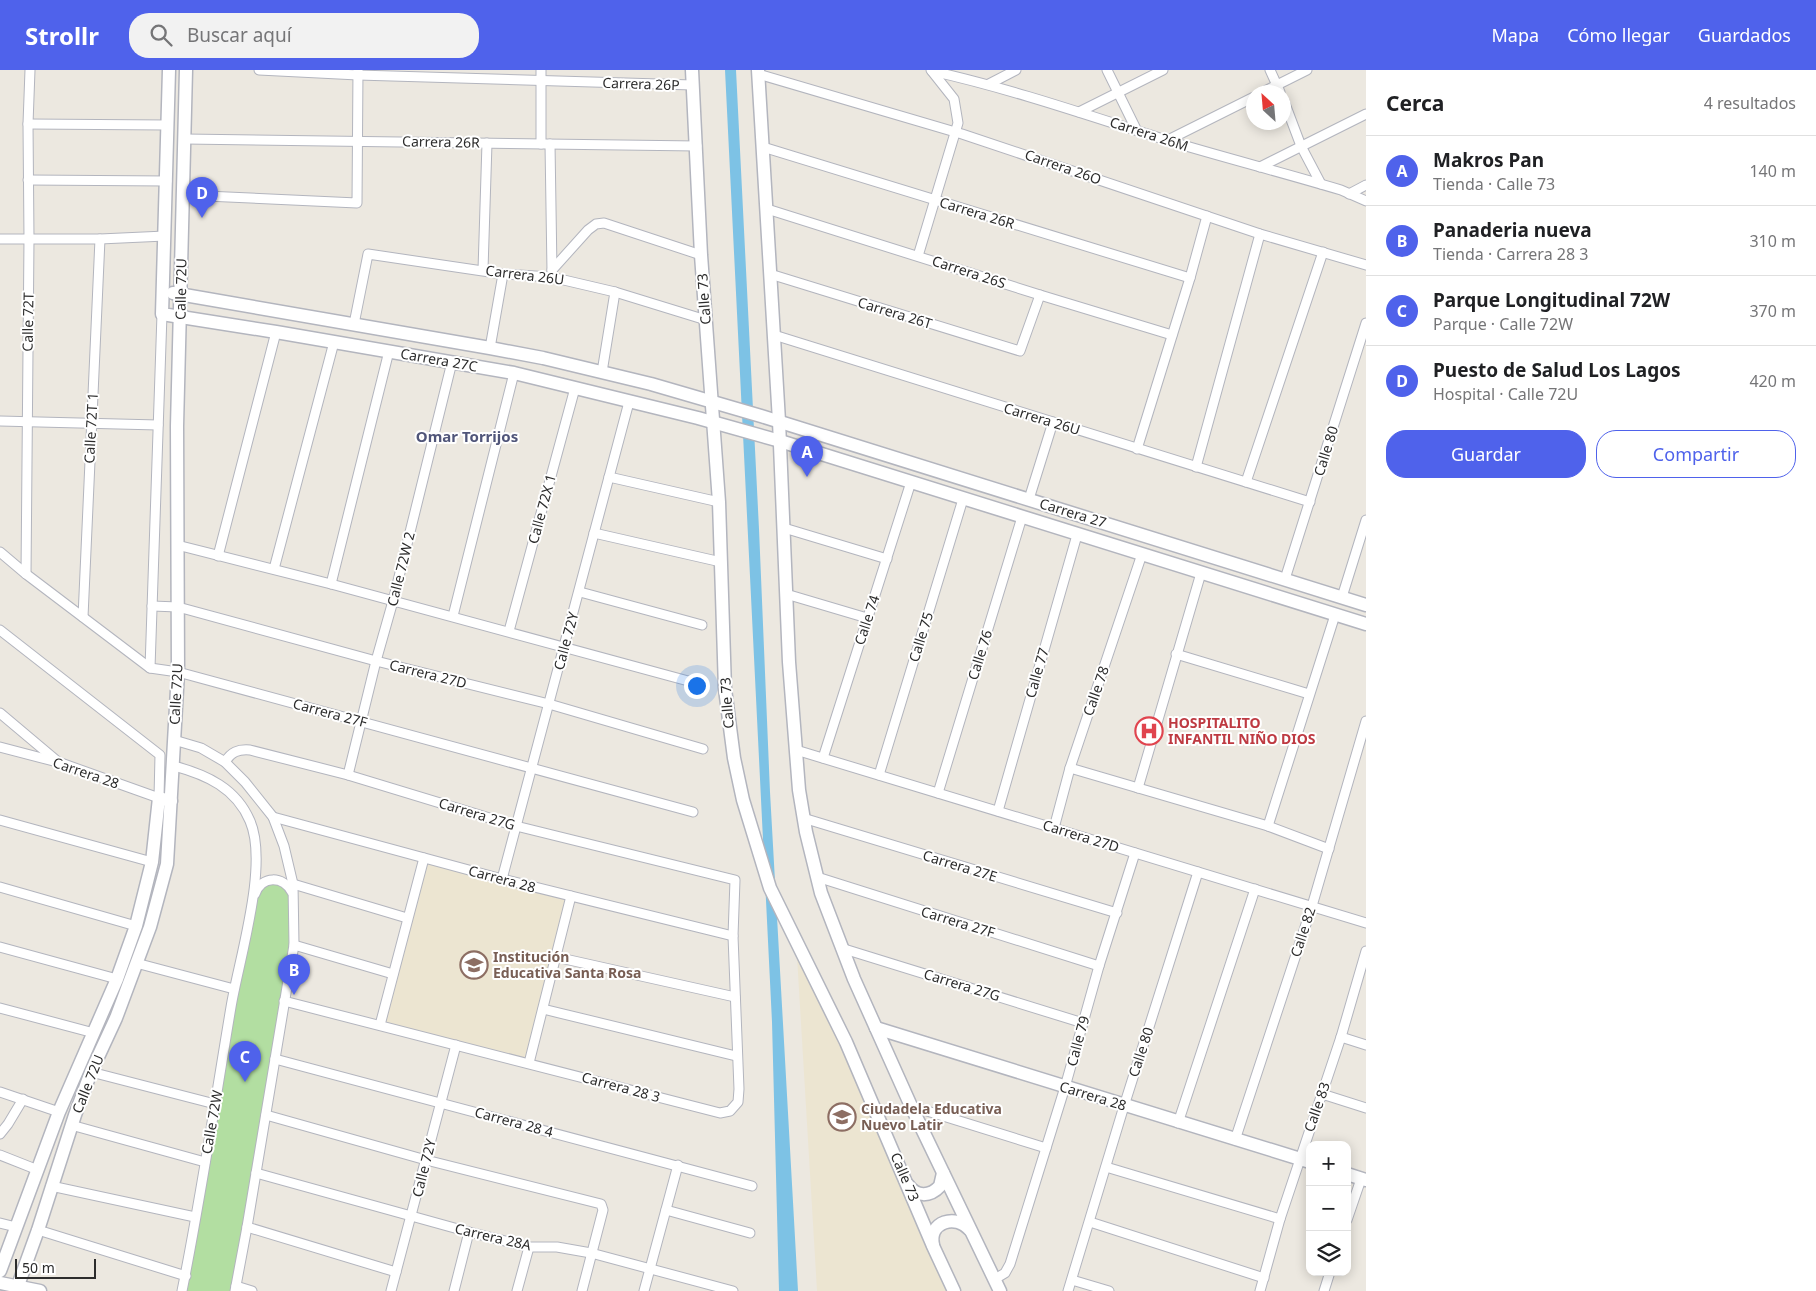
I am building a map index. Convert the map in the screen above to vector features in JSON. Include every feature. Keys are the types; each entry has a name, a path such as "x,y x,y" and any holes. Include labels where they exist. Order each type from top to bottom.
{"main road":[{"name":"Calle 72U","path":"162,314 169,70"},
{"name":"Calle 72U","path":"0,1271 59,1112 94,1033 136,926 174,766 178,672 177,426 186,70"},
{"name":"Calle 73","path":"692,70 701,255 719,502 725,689 734,758 748,820 770,888 846,1042 954,1291"},
{"path":"758,72 779,421 786,594 796,750 803,818 817,877 841,948 911,1106 997,1285"},
{"name":"Carrera 27C","path":"164,292 490,348 602,372 712,401"},
{"name":"Carrera 27C","path":"162,314 514,373 713,423"},
{"path":"712,401 779,421"},
{"name":"Carrera 27","path":"779,421 1366,605"},
{"path":"713,423 780,441"},
{"name":"Carrera 27","path":"780,441 1366,624"},
{"name":"Calle 72U","path":"17,1289 71,1125 91,1072 108,1036 155,910 167,864 165,800"},
{"name":"Carrera 28","path":"876,1028 1178,1123 1305,1160"},
{"path":"908,1185 910,1189 918,1194 932,1193 942,1182 943,1173"},
{"path":"1351,1176 1363,1180"},
{"path":"933,1246 932,1240 935,1230 942,1223 948,1221 963,1223 974,1236"},
{"path":"0,1283 17,1289 40,1291"}],"street":[{"name":"Calle 72T","path":"26,574 29,239 28,124 30,70"},
{"name":"Carrera 26P","path":"259,70 693,85"},
{"path":"541,70 552,273"},
{"path":"918,256 958,123 954,99 931,70"},
{"name":"Carrera 26M","path":"931,70 989,84 1168,140 1321,184 1366,201"},
{"path":"989,84 1016,70"},
{"path":"1107,70 1136,129"},
{"path":"1079,112 1163,70"},
{"path":"1270,70 1277,85"},
{"path":"1285,85 1308,70"},
{"path":"183,195 357,203 358,72"},
{"name":"Carrera 26O","path":"758,72 956,132 1260,234 1366,265"},
{"path":"1168,140 1246,101"},
{"path":"1260,167 1366,114"},
{"path":"1291,120 1301,146 1321,184"},
{"path":"28,124 168,125"},
{"name":"Carrera 26R","path":"185,139 697,146"},
{"path":"483,270 487,143"},
{"name":"Carrera 26R","path":"763,148 1190,278"},
{"path":"28,180 166,181"},
{"path":"1349,194 1366,185"},
{"name":"Carrera 26S","path":"767,209 1040,295 1172,334"},
{"path":"1137,448 1190,278 1206,216"},
{"path":"552,273 588,230 596,224 604,222 701,255"},
{"path":"1196,467 1260,234"},
{"path":"0,239 100,239 165,236"},
{"name":"Calle 72T 1","path":"83,618 100,239"},
{"path":"1246,482 1323,252"},
{"name":"Carrera 26U","path":"354,324 368,254 503,274 552,273 706,320"},
{"path":"490,348 503,274"},
{"name":"Carrera 26T","path":"770,274 1020,351 1040,295"},
{"path":"602,372 615,292"},
{"name":"Calle 72U","path":"150,668 162,314"},
{"name":"Calle 80","path":"1285,579 1366,323"},
{"path":"218,556 276,332"},
{"name":"Carrera 26U","path":"774,335 1310,502"},
{"path":"274,569 334,342"},
{"path":"331,584 389,351"},
{"name":"Calle 72W 2","path":"348,775 452,362"},
{"path":"453,616 514,373"},
{"name":"Calle 72X 1","path":"509,631 575,388"},
{"name":"Calle 72Y","path":"502,879 580,592 629,402"},
{"path":"0,421 158,425"},
{"path":"1029,499 1053,422"},
{"path":"609,477 719,502"},
{"name":"Calle 74","path":"823,758 911,482"},
{"name":"Calle 75","path":"878,775 963,498"},
{"name":"Calle 76","path":"938,793 1022,517"},
{"path":"1342,597 1366,520"},
{"path":"784,528 886,559"},
{"path":"594,533 721,562"},
{"name":"Calle 77","path":"998,811 1077,535"},
{"path":"177,546 274,569 453,616 703,685"},
{"name":"Carrera 27F","path":"0,552 150,668 178,672 693,812"},
{"name":"Calle 78","path":"1054,828 1070,768 1142,554"},
{"path":"1138,788 1201,573"},
{"path":"580,592 702,625"},
{"path":"786,594 867,618"},
{"name":"Carrera 27D","path":"152,606 178,608 376,661 549,704 703,749"},
{"path":"1268,826 1335,615"},
{"path":"0,630 160,755 165,800"},
{"path":"1176,654 1309,694"},
{"path":"0,713 60,764"},
{"name":"Calle 82","path":"1235,1140 1312,906 1366,721"},
{"path":"174,740 201,748 224,762 245,782 273,817 284,846 293,884 294,945 235,1289 252,1291"},
{"name":"Carrera 28","path":"0,747 60,764 165,800"},
{"name":"Carrera 27G","path":"224,762 234,752 250,750 348,775 516,826 735,880"},
{"name":"Carrera 27D","path":"796,750 1366,923"},
{"name":"Calle 72W","path":"174,766 209,778 226,788 239,803 250,822 256,844 254,896 234,989 186,1276 182,1290"},
{"path":"1070,768 1268,826 1329,849"},
{"name":"Carrera 28","path":"273,817 502,879 733,936"},
{"name":"Carrera 27E","path":"803,818 1117,913"},
{"path":"0,820 152,862"},
{"name":"Calle 79","path":"997,1285 1009,1268 1065,1087 1099,966 1135,853"},
{"path":"380,1026 424,858"},
{"name":"Calle 80","path":"1068,1291 1198,872"},
{"name":"Carrera 27F","path":"817,877 1099,966"},
{"path":"254,896 257,888 263,882 271,879 280,880 287,884 292,891 293,900"},
{"name":"Carrera 28 3","path":"284,1001 720,1113 730,1111 738,1102 733,936 735,880"},
{"path":"293,884 407,918"},
{"path":"0,887 136,926"},
{"path":"1178,1123 1254,889"},
{"path":"529,1063 571,896"},
{"path":"294,945 393,974"},
{"path":"0,948 116,979"},
{"name":"Carrera 27G","path":"841,948 1083,1023"},
{"name":"Calle 83","path":"1260,1291 1280,1219 1305,1160 1322,1094 1340,1037 1362,983 1366,951"},
{"path":"556,957 735,997"},
{"path":"136,963 234,989"},
{"path":"0,1008 94,1033"},
{"path":"543,1009 736,1056"},
{"path":"1340,1037 1366,1045"},
{"name":"Calle 72Y","path":"392,1291 456,1045"},
{"name":"Carrera 28 4","path":"275,1059 752,1186"},
{"path":"91,1072 215,1104"},
{"path":"0,1092 59,1112"},
{"path":"1322,1094 1366,1108"},
{"path":"0,1134 23,1099"},
{"path":"911,1106 1046,1148"},
{"path":"266,1115 426,1160 601,1204 603,1210 582,1291"},
{"path":"71,1125 205,1162"},
{"path":"0,1155 38,1170"},
{"path":"644,1291 678,1165"},
{"path":"1106,1167 1280,1219"},
{"name":"Carrera 28A","path":"256,1173 529,1247 557,1247 591,1253 733,1291"},
{"path":"1351,1210 1363,1180"},
{"path":"51,1186 195,1217"},
{"path":"666,1210 750,1233"},
{"path":"1090,1222 1264,1278"},
{"path":"0,1223 16,1227"},
{"path":"247,1227 396,1272"},
{"path":"38,1230 186,1276"},
{"path":"454,1291 469,1232"},
{"path":"517,1291 529,1247"},
{"path":"1324,1291 1329,1276"},
{"path":"1072,1280 1108,1291"}],"shaded area":[{"name":"Institución Educativa Santa Rosa","path":"424,858 571,896 529,1063 380,1025"},
{"name":"Ciudadela Educativa Nuevo Latir","path":"796,940 954,1291 817,1291"}],"green space":[{"path":"271,879 292,891 293,945 235,1291 182,1291 254,896"}],"water":[{"path":"725,70 736,70 770,792 798,1291 779,1291 772,1022"}],"place":[{"name":"Puesto de Salud Los Lagos","path":"202,218"},
{"name":"Makros Pan","path":"807,477"},
{"name":"HOSPITALITO INFANTIL NIÑO DIOS","path":"1149,731"},
{"name":"Institución Educativa Santa Rosa","path":"474,965"},
{"name":"Panaderia nueva","path":"294,995"},
{"name":"Parque Longitudinal 72W","path":"245,1082"},
{"name":"Ciudadela Educativa Nuevo Latir","path":"842,1117"}],"district":[{"name":"Omar Torrijos","path":"467,437"}]}
